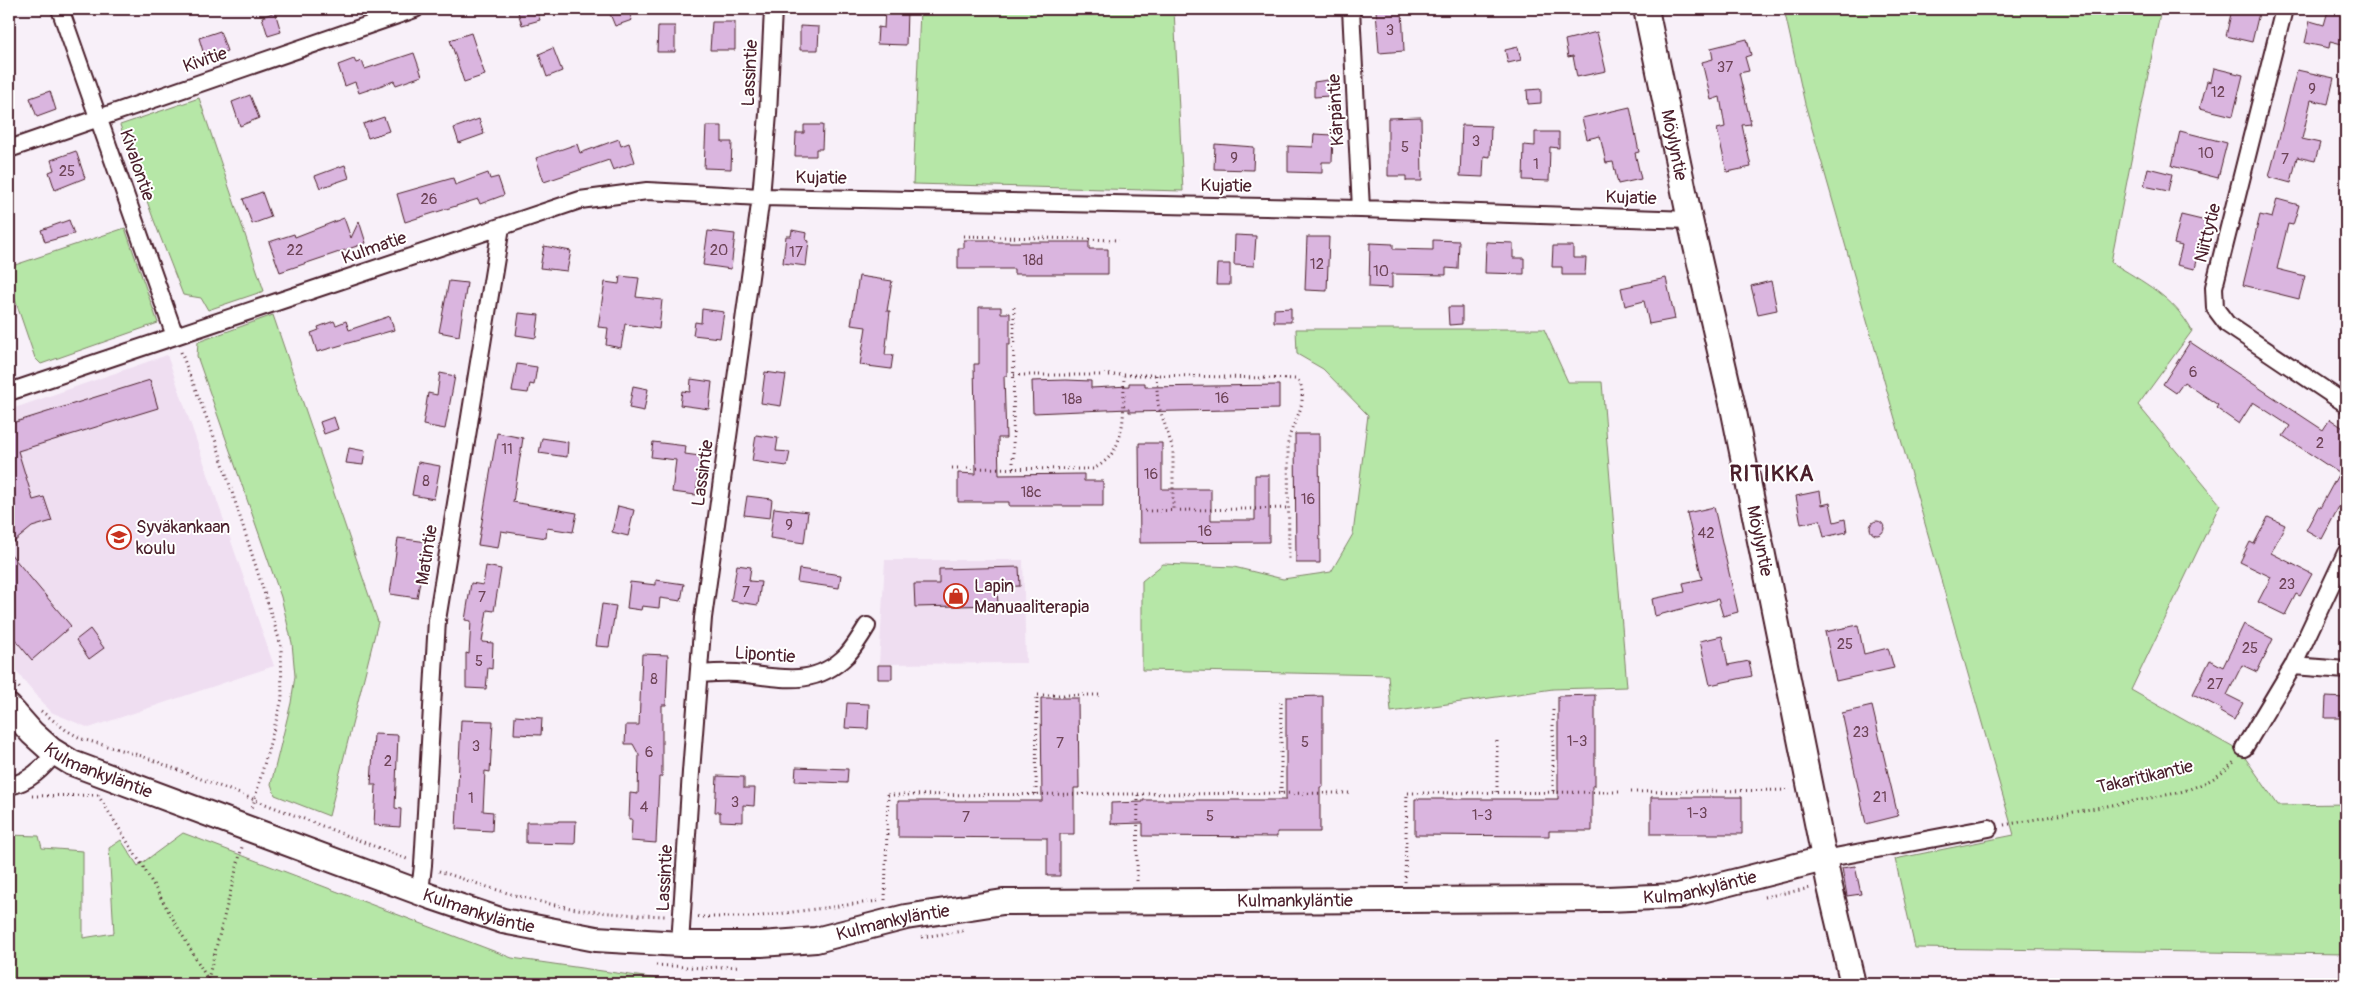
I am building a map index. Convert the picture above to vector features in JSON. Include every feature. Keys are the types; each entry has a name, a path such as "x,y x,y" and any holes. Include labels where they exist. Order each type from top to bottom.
{"street":[{"name":"Kivalontie","path":"60,9 175,336"},
{"name":"Kivitie","path":"9,149 415,9"},
{"name":"Lassintie","path":"680,944 703,618 762,197 773,9"},
{"name":"Kärpäntie","path":"1351,9 1361,209"},
{"name":"Möylyntie","path":"1646,9 1690,220 1734,412 1824,859 1853,984"},
{"name":"Niittytie","path":"2284,9 2214,287 2214,305 2226,324 2346,404"},
{"name":"Kulmatie","path":"9,392 580,200 648,191 762,197"},
{"name":"Kujatie","path":"762,197 1361,209 1690,220"},
{"name":"Matintie","path":"420,892 437,620 501,227"},
{"path":"2244,748 2293,666 2346,553"},
{"name":"Lipontie","path":"699,674 735,673 782,680 819,673 840,661 854,646 868,626"},
{"path":"2293,666 2346,670"},
{"name":"Kulmankyläntie","path":"15,698 32,734 55,753 97,774 247,827 420,892 512,923 596,940 680,944 761,944 816,940 906,917 1004,902 1607,899 1678,896 1824,859"},
{"path":"9,786 25,780 37,772 55,753"},
{"path":"1824,859 1989,828"}],"path":[{"path":"964,236 1120,240"},
{"path":"1013,468 1014,305"},
{"path":"175,336 216,442 281,645 282,699 208,979"},
{"path":"1014,375 1156,375 1295,379 1300,382 1302,390 1301,412 1289,435 1288,443 1289,560"},
{"path":"1156,375 1158,404 1172,449 1173,511"},
{"path":"952,468 1093,468 1104,464 1116,448 1123,429 1124,376"},
{"path":"1144,511 1289,508"},
{"path":"9,676 15,698"},
{"path":"1036,794 1037,695 1099,695"},
{"path":"1281,702 1281,794"},
{"path":"35,706 66,730 82,739 142,756 255,798 423,865 510,894 561,906 616,914 682,917 754,917 885,900 902,905 906,917"},
{"path":"1553,710 1553,792"},
{"path":"1496,741 1497,793"},
{"path":"110,747 97,774 98,795 142,865 208,979 209,984"},
{"name":"Takaritikantie","path":"1989,828 2177,794 2201,786 2227,770 2244,748"},
{"path":"1631,792 1810,789"},
{"path":"1405,900 1407,793 1621,792"},
{"path":"885,900 888,795 1350,793"},
{"path":"1137,902 1138,795"}],"shaded area":[{"name":"Syväkankaan koulu","path":"167,355 274,666 89,728 51,712 9,663 9,410"},
{"path":"885,560 1023,560 1026,663 879,664"}],"green space":[{"path":"920,9 1174,9 1183,191 913,184"},
{"path":"1784,9 2161,9 2111,262 2157,291 2185,319 2192,331 2138,405 2220,504 2131,690 2241,752 2278,805 2346,804 2346,954 1915,948 1895,859 2014,835 1805,104"},
{"path":"199,98 264,291 208,310 201,298 183,295 120,125"},
{"path":"125,228 158,323 41,364 35,358 9,282 9,267"},
{"path":"273,315 378,622 329,816 275,795 271,784 291,703 295,676 292,643 281,597 197,356 198,342"},
{"path":"1296,329 1544,329 1568,382 1602,382 1627,687 1553,689 1391,712 1388,675 1142,670 1142,581 1163,564 1234,567 1283,579 1331,572 1353,534 1368,415 1323,369 1297,354"},
{"path":"183,833 512,958 658,979 659,984 9,984 9,835 39,836 42,848 83,851 83,938 114,933 109,848 121,840 138,866"}],"building":[{"path":"517,9 536,9 540,20 522,25"},
{"path":"608,9 628,9 632,20 615,26"},
{"path":"885,9 907,9 906,45 877,44 878,27 884,28"},
{"path":"1402,9 1404,51 1379,53 1376,10"},
{"path":"2232,9 2260,9 2252,42 2226,36"},
{"path":"2328,11 2346,15 2346,45 2330,41 2329,48 2305,43 2310,21 2324,25"},
{"path":"275,12 281,32 268,36 262,17"},
{"path":"712,22 735,22 735,50 710,50"},
{"path":"658,26 675,26 675,52 657,52"},
{"path":"800,26 819,27 818,50 800,50"},
{"path":"220,31 227,51 205,58 199,38"},
{"path":"1597,32 1606,71 1577,77 1573,56 1568,57 1565,40"},
{"path":"471,33 485,75 464,82 450,40"},
{"path":"1747,39 1751,55 1745,57 1749,71 1739,73 1751,124 1742,125 1751,167 1727,172 1717,129 1725,127 1720,97 1711,100 1702,62 1713,59 1711,48"},
{"path":"1518,47 1521,60 1508,63 1505,50"},
{"path":"553,48 562,71 547,77 539,54"},
{"path":"414,53 422,76 396,85 394,81 359,93 355,82 345,86 338,65 354,59 356,63 362,61 365,69"},
{"path":"2214,68 2243,75 2233,116 2200,108 2207,81 2211,82"},
{"path":"2297,70 2334,78 2328,104 2311,100 2302,139 2320,143 2315,161 2297,157 2291,183 2269,177"},
{"path":"1328,80 1329,96 1314,97 1314,82"},
{"path":"1541,89 1541,103 1528,104 1527,90"},
{"path":"50,91 56,110 37,117 30,98"},
{"path":"250,95 259,118 240,126 232,102"},
{"path":"1630,107 1639,152 1635,153 1641,179 1618,184 1613,162 1606,163 1600,136 1587,139 1582,118"},
{"path":"384,117 389,131 368,138 363,124"},
{"path":"1421,117 1422,181 1406,181 1406,176 1388,176 1388,118"},
{"path":"479,119 484,134 459,143 454,128"},
{"path":"804,125 823,125 822,149 816,149 816,156 795,156 796,133 804,133"},
{"path":"1462,125 1491,126 1490,157 1484,156 1483,177 1460,176"},
{"path":"706,126 722,126 722,142 732,142 731,169 704,168"},
{"path":"2180,131 2227,143 2218,178 2172,166"},
{"path":"1535,132 1559,132 1559,148 1550,147 1549,181 1523,180 1524,145 1535,146"},
{"path":"1314,134 1333,135 1332,162 1322,162 1322,173 1288,172 1288,146 1313,147"},
{"path":"619,139 621,146 629,143 635,162 613,170 609,160 544,182 536,158 577,144 580,153"},
{"path":"1215,144 1254,147 1253,170 1214,169"},
{"path":"76,151 85,178 55,190 49,172 54,170 51,160"},
{"path":"345,165 349,178 320,188 315,176"},
{"path":"2148,168 2172,174 2168,191 2144,186"},
{"path":"488,173 490,179 498,177 504,195 480,204 478,199 405,222 397,194 453,178 455,185"},
{"path":"262,192 271,217 252,224 243,199"},
{"path":"2277,199 2299,205 2293,225 2288,224 2277,269 2305,276 2299,299 2243,285 2260,215 2272,218"},
{"path":"2181,215 2206,221 2195,269 2177,265 2182,246 2174,244"},
{"path":"344,218 351,238 359,221 366,243 280,272 269,242 294,234 295,237"},
{"path":"69,220 74,234 45,242 41,230"},
{"path":"792,230 807,233 806,240 809,241 806,266 783,263 786,236 791,236"},
{"path":"708,231 735,234 731,269 703,265"},
{"path":"1235,235 1256,236 1254,266 1234,265"},
{"path":"1307,237 1329,237 1327,291 1305,290"},
{"path":"964,240 994,240 994,242 1089,242 1089,249 1108,249 1108,274 1014,274 1014,269 958,269 958,248 964,248"},
{"path":"1433,240 1459,241 1458,269 1446,268 1446,275 1392,274 1392,288 1369,287 1370,243 1393,244 1393,249 1433,250"},
{"path":"1486,242 1513,243 1513,258 1524,258 1524,274 1485,273"},
{"path":"544,246 571,251 567,271 540,268"},
{"path":"1553,246 1573,246 1573,258 1586,258 1585,275 1562,275 1562,267 1552,267"},
{"path":"1217,264 1230,264 1230,285 1216,285"},
{"path":"620,276 639,278 636,297 662,300 659,329 625,324 621,348 606,345 608,328 598,327 605,282 619,284"},
{"path":"859,276 892,281 887,311 890,311 885,355 893,355 891,369 860,365 866,327 851,325"},
{"path":"1666,278 1675,319 1649,324 1644,301 1625,306 1621,288"},
{"path":"449,281 467,283 459,336 439,332"},
{"path":"1771,281 1777,310 1758,314 1751,286"},
{"path":"979,307 1001,307 1001,313 1010,313 1010,345 1007,345 1007,376 1004,376 1006,438 998,438 999,475 1084,474 1084,481 1103,481 1103,506 1009,506 1009,502 958,502 958,473 976,474 974,364 979,364"},
{"path":"1448,307 1462,307 1462,324 1449,325"},
{"path":"1291,308 1291,322 1274,322 1274,309"},
{"path":"702,309 724,312 720,338 693,335 695,322 701,323"},
{"path":"519,313 539,315 536,338 516,335"},
{"path":"390,316 394,330 317,352 311,333 319,330 318,327 334,321 336,325 346,321 349,330"},
{"path":"2190,342 2323,430 2330,419 2346,430 2346,493 2322,539 2306,530 2339,473 2283,436 2290,426 2253,402 2239,424 2216,408 2218,405 2184,382 2176,393 2163,384"},
{"path":"517,364 537,367 534,385 530,384 528,393 512,391"},
{"path":"765,372 786,375 781,406 761,403"},
{"path":"440,373 455,376 445,429 423,425 428,393 437,395"},
{"path":"691,379 712,382 709,409 680,405 682,391 690,392"},
{"path":"150,380 158,408 18,451 33,500 44,497 52,521 32,527 9,546 9,424"},
{"path":"1032,381 1091,381 1091,388 1129,386 1129,383 1145,383 1145,387 1279,385 1279,409 1129,412 1129,409 1033,413"},
{"path":"633,386 648,389 644,411 629,408"},
{"path":"334,417 338,429 324,434 320,422"},
{"path":"497,433 523,438 513,502 577,513 573,532 547,528 546,538 501,531 498,548 478,545"},
{"path":"1295,434 1319,434 1320,563 1296,563"},
{"path":"756,435 778,438 776,451 790,452 787,466 752,461"},
{"path":"542,438 568,442 567,457 539,453"},
{"path":"653,442 686,446 685,454 700,456 696,495 672,492 676,460 651,457"},
{"path":"1139,443 1162,443 1162,489 1211,489 1211,520 1255,520 1255,475 1269,475 1269,542 1140,543"},
{"path":"349,448 365,451 363,465 346,463"},
{"path":"418,462 440,466 434,499 412,495"},
{"path":"1820,491 1822,505 1830,503 1834,522 1845,519 1847,532 1824,537 1820,520 1801,524 1796,496"},
{"path":"747,496 772,499 770,518 744,515"},
{"path":"618,506 634,510 628,536 612,532"},
{"path":"1714,507 1738,612 1723,616 1718,599 1655,616 1652,599 1685,592 1683,583 1702,579 1687,513"},
{"path":"774,508 808,512 804,543 770,538"},
{"path":"2268,517 2285,525 2271,553 2312,574 2300,596 2296,594 2285,615 2258,602 2271,577 2240,562 2250,542 2254,544"},
{"path":"1874,521 1880,521 1884,528 1880,535 1874,535 1870,531 1870,525"},
{"path":"398,538 427,542 417,598 390,594"},
{"path":"9,552 71,626 32,660 9,632"},
{"path":"737,565 751,567 749,581 761,582 758,605 731,601"},
{"path":"486,566 501,569 494,611 487,610 482,642 493,643 492,669 488,668 486,689 466,688 466,653 469,654 471,621 465,620 471,583 483,585"},
{"name":"Lapin Manuaaliterapia","path":"1019,567 1020,586 997,587 998,605 915,607 914,584 939,584 939,569"},
{"path":"799,569 841,575 839,588 797,582"},
{"path":"656,580 684,584 681,601 660,598 659,608 642,606 641,610 627,608 630,582 656,585"},
{"path":"602,604 616,606 609,647 596,646"},
{"path":"2244,624 2273,639 2257,672 2242,665 2227,695 2243,703 2234,720 2220,712 2222,709 2193,694 2210,660 2223,667"},
{"path":"1858,625 1864,654 1888,648 1894,668 1836,681 1825,632"},
{"path":"90,629 104,648 89,659 76,640"},
{"path":"1722,636 1728,665 1749,661 1752,676 1710,685 1700,641"},
{"path":"642,654 668,655 666,705 662,705 662,777 659,777 656,843 631,841 632,819 629,819 630,793 638,794 639,755 633,744 625,744 626,725 639,725"},
{"path":"878,665 892,665 892,679 878,679"},
{"path":"1595,695 1595,786 1592,786 1592,831 1549,831 1549,836 1415,835 1415,799 1558,799 1558,696"},
{"path":"1323,696 1323,787 1320,787 1320,832 1277,832 1277,837 1143,836 1143,823 1111,824 1111,803 1143,802 1143,800 1286,800 1286,697"},
{"path":"2326,697 2346,698 2346,718 2325,718"},
{"path":"1041,698 1078,698 1079,788 1074,788 1074,834 1060,834 1060,876 1047,876 1047,838 898,837 898,801 1042,801"},
{"path":"847,703 869,704 868,729 845,728"},
{"path":"1872,706 1898,816 1866,824 1842,713"},
{"path":"515,716 542,718 541,735 514,734"},
{"path":"461,720 493,721 490,772 485,771 483,811 493,812 492,831 456,829"},
{"path":"374,734 398,735 395,808 401,809 400,827 374,825 376,785 371,785"},
{"path":"796,767 848,769 847,783 795,781"},
{"path":"717,776 744,777 744,788 755,788 754,806 743,805 743,822 720,821 720,812 715,812"},
{"path":"1651,797 1742,797 1742,834 1651,834"},
{"path":"576,821 575,844 526,843 526,822"},
{"path":"1855,866 1861,894 1847,896 1842,868"}],"place":[{"name":"Syväkankaan koulu","path":"119,537"},
{"name":"Lapin Manuaaliterapia","path":"956,596"}],"district":[{"name":"RITIKKA","path":"1772,474"}]}
